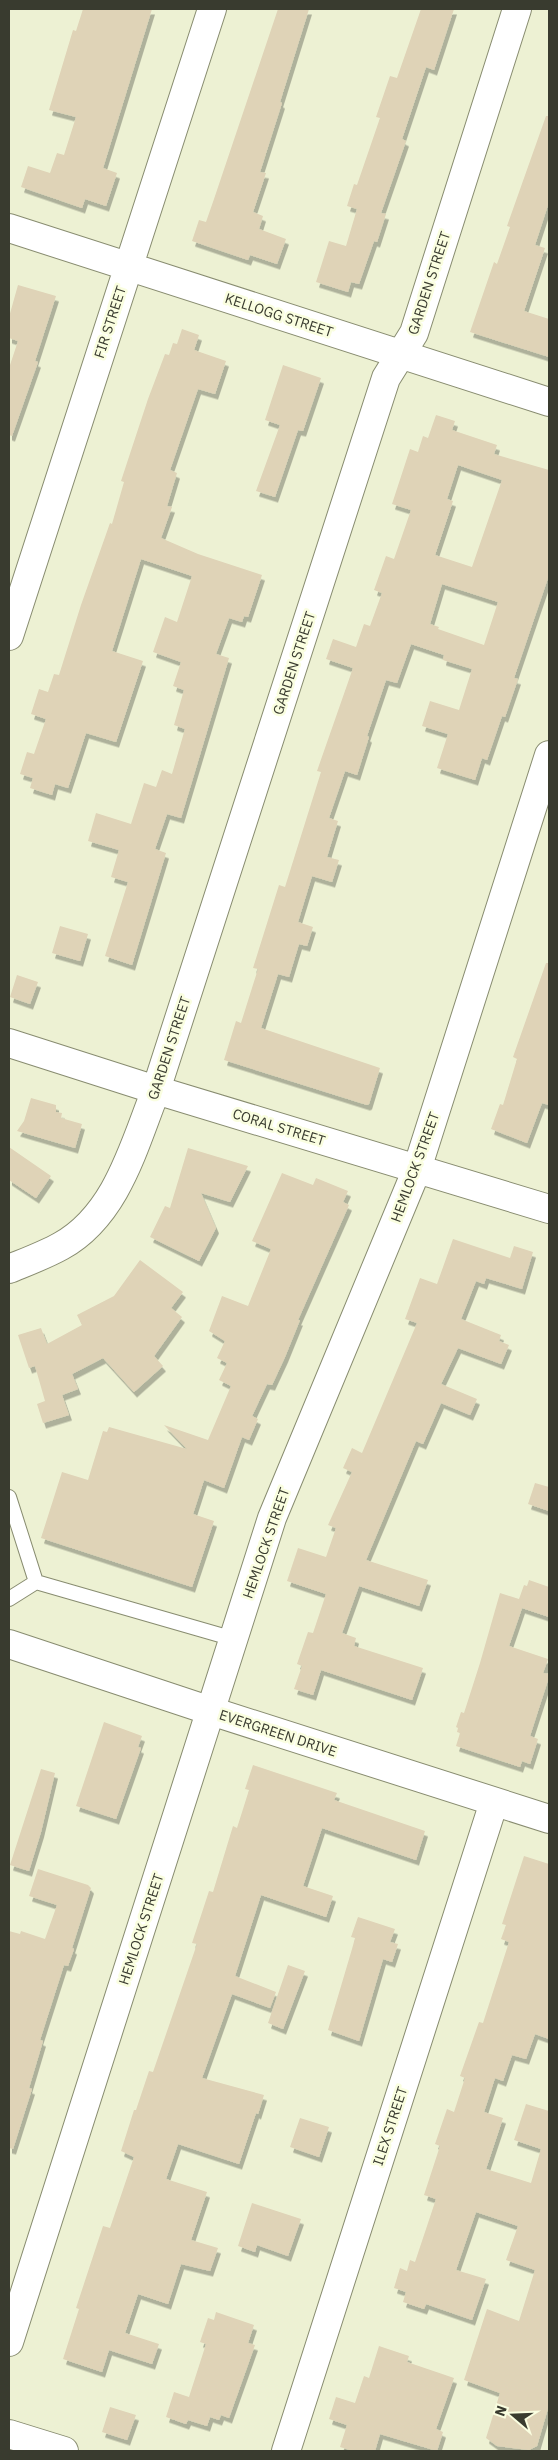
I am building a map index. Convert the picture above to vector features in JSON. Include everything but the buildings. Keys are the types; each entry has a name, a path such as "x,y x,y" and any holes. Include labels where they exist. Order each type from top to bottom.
{"street":[{"name":"FIR STREET","path":"9,636 212,9"},
{"name":"GARDEN STREET","path":"9,1269 62,1246 81,1231 117,1189 156,1090 386,378 414,333 517,9"},
{"name":"KELLOGG STREET","path":"9,228 549,402"},
{"name":"HEMLOCK STREET","path":"9,2342 272,1518 416,1169 549,755"},
{"name":"CORAL STREET","path":"9,1043 156,1090 549,1209"},
{"name":"EVERGREEN DRIVE","path":"9,1644 549,1819"},
{"name":"ILEX STREET","path":"286,2451 494,1802"},
{"path":"9,2434 64,2451"}],"lane":[{"path":"9,1497 36,1582"},
{"path":"9,1598 36,1582 234,1639"}]}
